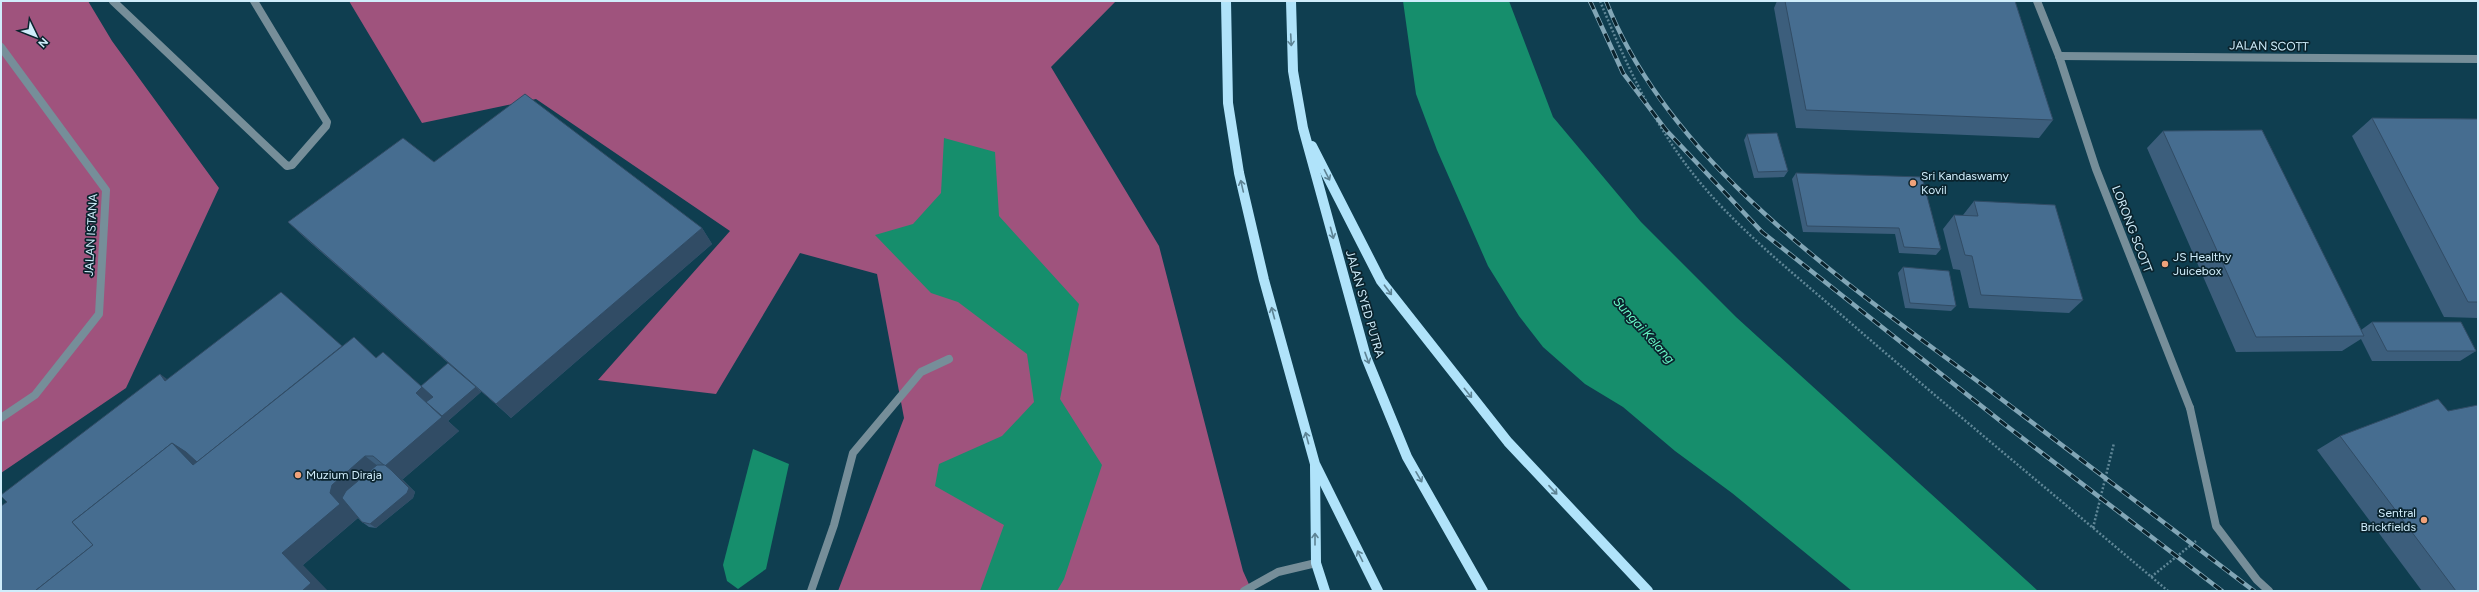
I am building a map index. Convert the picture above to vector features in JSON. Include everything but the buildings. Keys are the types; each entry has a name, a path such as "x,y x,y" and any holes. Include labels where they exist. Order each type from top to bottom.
{"main road":[{"path":"1226,1 1225,32 1228,103 1239,173 1264,280 1315,464 1378,591"},
{"name":"JALAN SYED PUTRA","path":"1291,1 1290,34 1293,71 1303,128 1366,357 1407,457 1484,591"},
{"path":"1303,128 1381,281 1508,442 1648,591"},
{"path":"1315,464 1316,563 1325,591"}],"street":[{"path":"114,1 287,166 292,165 326,126 327,122 254,2"},
{"name":"LORONG SCOTT","path":"2037,1 2059,56 2096,169 2190,408 2216,526"},
{"name":"JALAN ISTANA","path":"1,47 106,190 99,314 35,395 1,418"},
{"name":"JALAN SCOTT","path":"2059,56 2478,59"},
{"path":"811,591 834,525 853,453 921,372 949,359"},
{"path":"2216,526 2257,580 2269,591"},
{"path":"1244,591 1258,580 1286,568 1316,563"}],"path":[{"path":"1600,1 1630,73 1651,112 1688,167 1744,230 2092,528 2168,591"},
{"path":"2092,528 2114,443"},
{"path":"2151,577 2216,526"}],"shaded area":[{"path":"1,1 88,1 112,41 219,188 126,388 1,473"},
{"path":"349,1 1116,1 1051,67 1159,246 1243,571 1252,591 838,591 904,418 877,274 800,253 716,394 598,380 730,231 536,99 422,123"}],"water":[{"name":"Sungai Kelang","path":"1403,1 1509,1 1553,117 1641,222 1736,317 2038,591 1852,591 1732,493 1675,451 1623,407 1585,384 1543,347 1519,316 1488,266 1437,150 1416,94"},
{"path":"944,138 995,152 999,216 1079,304 1060,399 1102,465 1064,579 1057,591 980,591 1004,525 935,486 939,464 1002,436 1034,402 1027,354 958,302 931,293 875,235 913,224 941,193"},
{"path":"753,449 789,464 766,569 738,589 727,581 723,565"}],"railway":[{"path":"1590,1 1623,73 1666,130 1762,232 2008,427 2222,591"},
{"path":"1606,1 1635,61 1673,117 1719,169 1770,218 1824,264 1880,308 2254,591"}],"place":[{"name":"Sri Kandaswamy Kovil","path":"1913,183"},
{"name":"JS Healthy Juicebox","path":"2165,264"},
{"name":"Muzium Diraja","path":"298,475"},
{"name":"Sentral Brickfields","path":"2424,520"}]}
